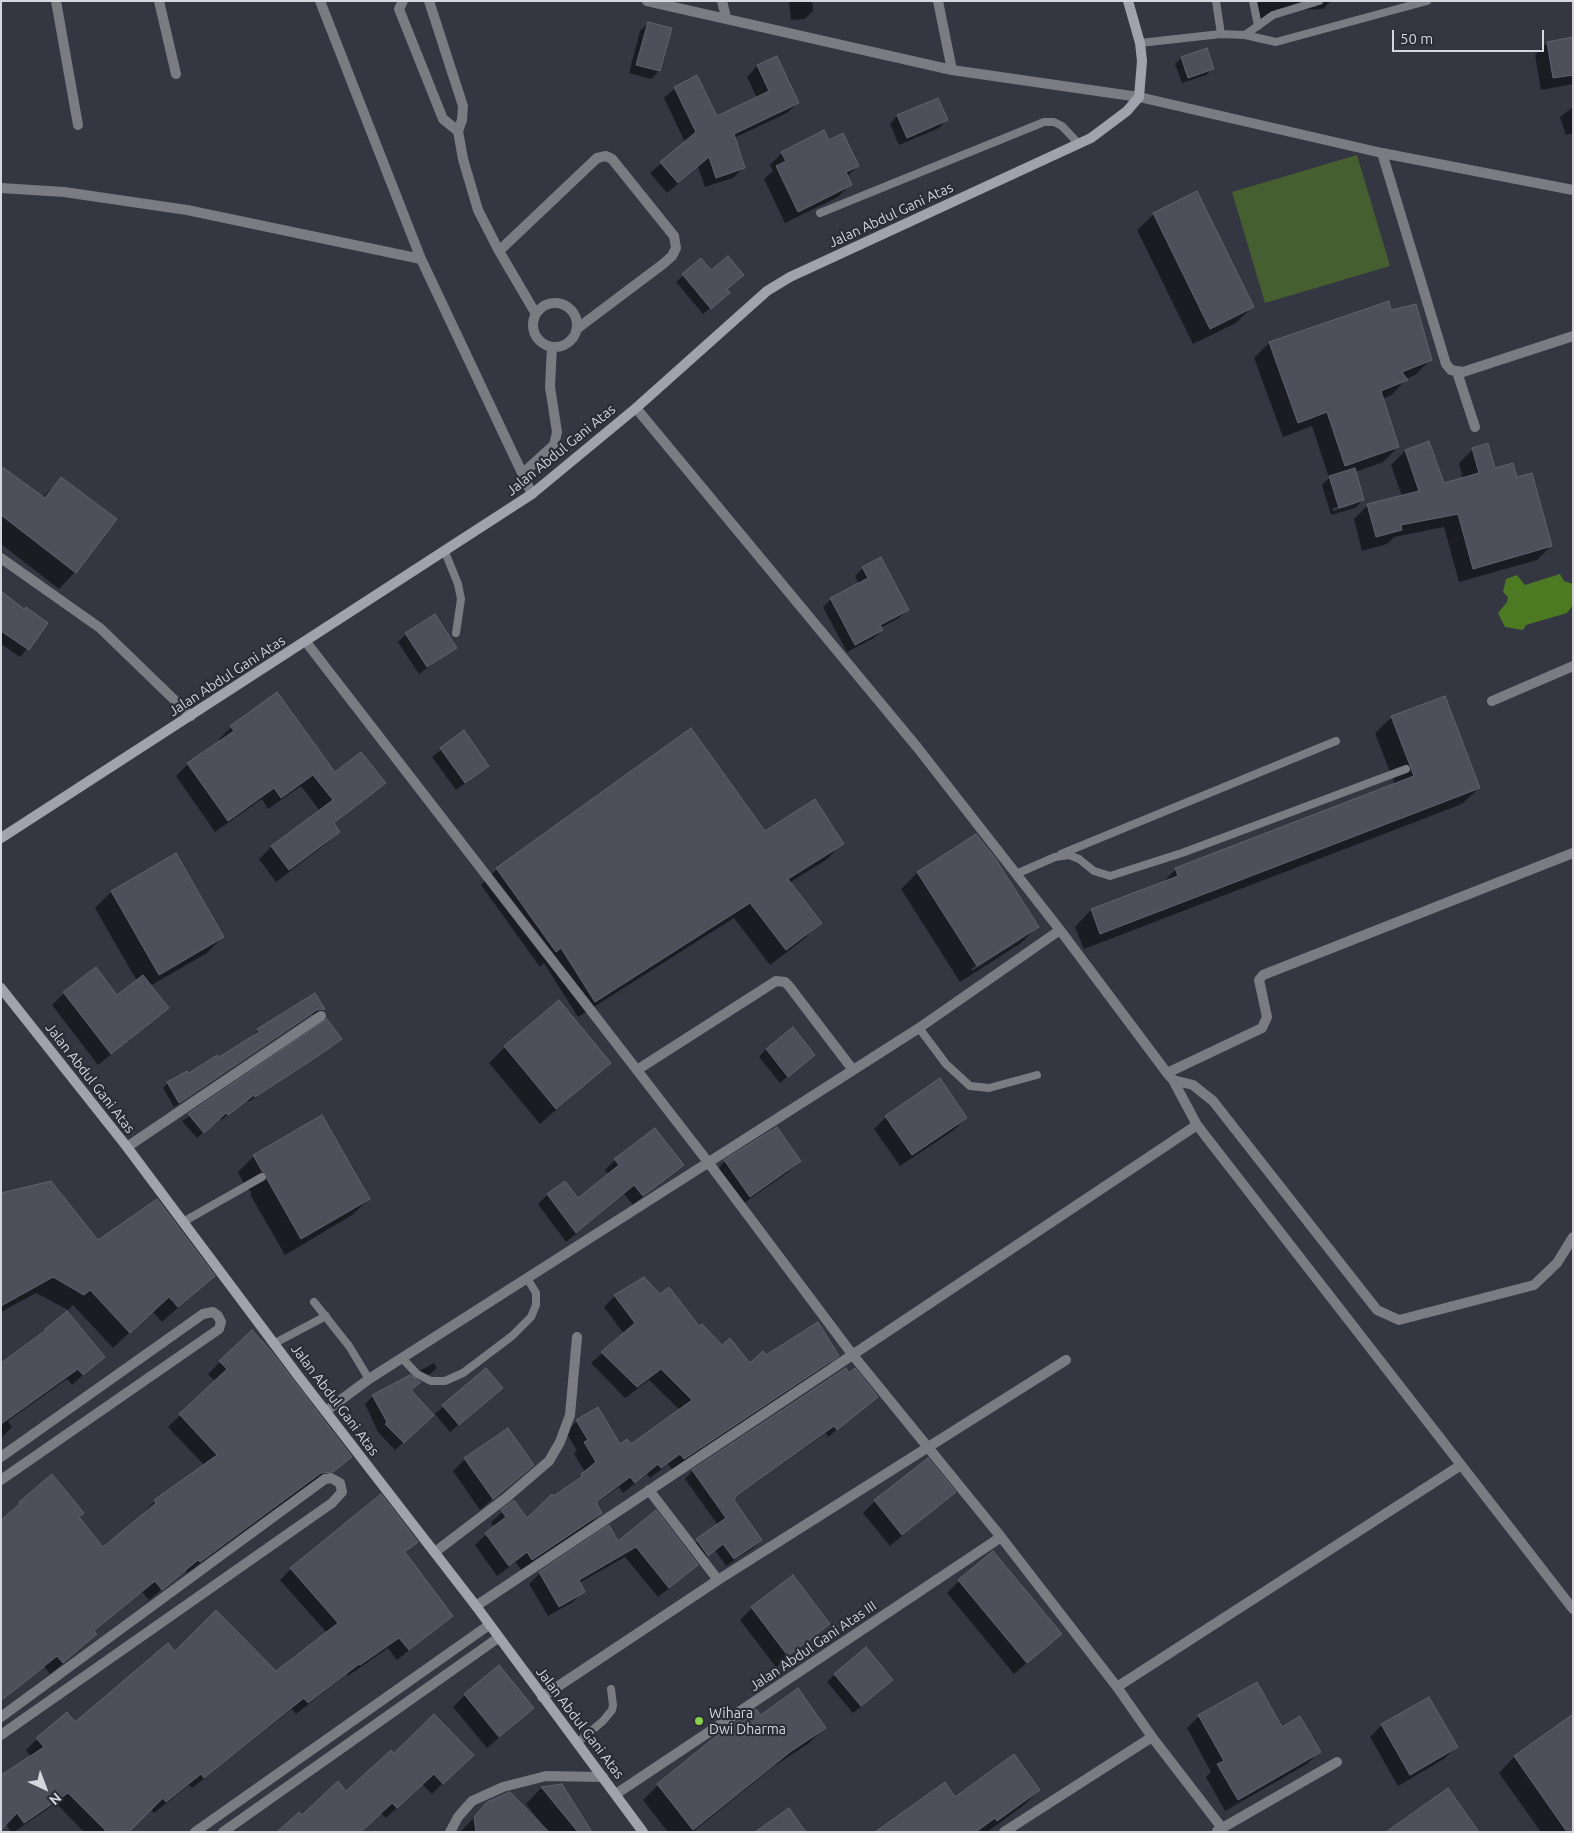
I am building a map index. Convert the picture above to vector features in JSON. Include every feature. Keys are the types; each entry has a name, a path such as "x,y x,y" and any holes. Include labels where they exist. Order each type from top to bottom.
{"street":[{"path":"56,1 78,125"},
{"path":"159,1 176,74"},
{"path":"320,1 420,259 532,494"},
{"path":"403,1 399,8 443,119 458,131"},
{"path":"429,1 463,106 462,120 458,131 462,159 478,210 499,251 536,314"},
{"path":"647,1 726,17 952,70 1139,97 1382,153 1573,190"},
{"path":"722,1 726,17"},
{"path":"938,1 952,70"},
{"path":"1128,1 1140,43 1142,61 1139,97"},
{"name":"Jalan Abdul Gani Atas","path":"1,838 532,494 636,408 748,306 790,277 1091,138 1127,111 1139,97"},
{"path":"1382,153 1446,364 1451,370 1457,372 1573,336"},
{"path":"499,251 597,158 606,156 612,159 674,236 676,248 672,256 663,264 578,328 575,336 569,343 561,347 544,345 533,331 536,314 549,303 566,305 573,311 578,328"},
{"path":"1,188 64,192 187,210 420,259"},
{"path":"522,474 554,445 557,432 550,387 552,347"},
{"path":"1457,372 1475,427"},
{"path":"636,408 917,747 1060,930 1170,1076 1196,1125 1573,1609"},
{"path":"1,558 100,628 191,716"},
{"path":"306,642 708,1162 852,1354 1001,1537 1117,1687 1219,1830 1337,1762"},
{"path":"1492,701 1573,666"},
{"path":"1170,1076 1262,1028 1267,1017 1259,980 1263,974 1573,852"},
{"path":"326,1411 369,1379 919,1028 1060,930"},
{"path":"637,1070 776,981 785,982 789,986 853,1070"},
{"name":"Jalan Abdul Gani Atas","path":"1,988 127,1147 274,1343 476,1606 644,1832"},
{"path":"127,1147 321,1016"},
{"path":"1170,1076 1193,1085 1213,1101 1369,1303 1389,1318 1399,1320 1534,1284 1557,1263 1573,1237"},
{"path":"476,1606 1196,1125"},
{"path":"1,1457 204,1314 213,1312 218,1316 221,1322 219,1328 1,1480"},
{"path":"434,1552 506,1498 549,1461 560,1442 570,1415 577,1337"},
{"path":"542,1696 718,1580 930,1448 1066,1360"},
{"path":"1117,1687 1461,1465"},
{"path":"1,1717 325,1479 331,1478 340,1483 342,1492 332,1504 1,1735"},
{"path":"649,1490 718,1580"},
{"name":"Jalan Abdul Gani Atas III","path":"616,1794 1001,1537"},
{"path":"195,1832 489,1625"},
{"path":"221,1814 226,1829 498,1638"},
{"path":"88,1654 98,1667"},
{"path":"1004,1832 1152,1737"},
{"path":"450,1832 458,1817 472,1801 502,1787 546,1776 603,1777"}],"lane":[{"path":"1216,1 1221,34"},
{"path":"1253,1 1258,26"},
{"path":"1245,35 1273,14 1319,1"},
{"path":"1140,43 1221,34 1245,35 1276,42 1424,2"},
{"path":"820,213 1044,122 1054,122 1062,126 1078,144"},
{"path":"445,552 458,584 461,599 456,633"},
{"path":"1016,874 1336,742"},
{"path":"1055,857 1073,856 1094,871 1110,876 1182,852 1406,769"},
{"path":"919,1028 946,1064 970,1086 989,1088 1037,1075"},
{"path":"183,1222 262,1177"},
{"path":"402,1358 417,1374 431,1381 445,1381 463,1372 512,1336 531,1318 536,1305 536,1293 527,1278"},
{"path":"314,1302 349,1346 369,1379"},
{"path":"274,1343 326,1316"},
{"path":"578,1743 612,1710 610,1690"}],"shaded area":[{"path":"1357,155 1390,266 1265,303 1232,192"},
{"path":"1560,574 1564,581 1573,584 1573,605 1567,613 1526,625 1523,630 1505,627 1498,613 1507,602 1508,597 1503,592 1506,579 1517,575 1525,585"}],"building":[{"path":"648,22 672,28 660,71 636,65"},
{"path":"1573,37 1573,75 1553,78 1547,42"},
{"path":"1207,48 1214,69 1188,78 1181,57"},
{"path":"777,56 799,103 734,134 745,168 716,178 709,157 678,183 660,162 696,132 674,87 697,75 717,116 769,91 757,65"},
{"path":"938,98 948,120 907,138 897,115"},
{"path":"824,130 829,140 843,133 859,166 846,172 852,185 798,212 776,166 786,161 781,152"},
{"path":"1197,191 1254,307 1210,329 1153,213"},
{"path":"728,256 744,275 727,289 730,293 711,309 682,274 701,258 711,270"},
{"path":"1389,301 1391,310 1416,304 1432,360 1402,372 1408,380 1381,391 1399,447 1345,466 1327,412 1298,423 1269,342"},
{"path":"1429,441 1444,483 1479,473 1472,448 1488,443 1495,468 1513,463 1517,477 1532,473 1552,546 1473,569 1458,514 1401,525 1402,530 1376,537 1367,504 1419,491 1405,450"},
{"path":"1,466 45,498 61,477 117,519 76,573 1,515"},
{"path":"1355,468 1364,500 1339,508 1329,476"},
{"path":"881,557 909,610 880,625 883,630 855,645 830,598 868,578 862,567"},
{"path":"1,591 24,609 26,607 48,623 29,650 1,631"},
{"path":"435,614 457,648 427,667 405,633"},
{"path":"277,692 335,772 361,752 386,783 334,823 340,832 289,870 271,846 333,800 313,775 281,798 274,788 228,821 187,763 234,731 230,726"},
{"path":"1445,696 1480,788 1100,934 1091,909 1178,876 1175,868 1414,776 1391,716"},
{"path":"691,728 765,831 815,799 844,844 788,879 822,923 786,950 750,903 595,1002 561,948 556,952 496,868"},
{"path":"464,730 489,766 465,783 440,748"},
{"path":"976,834 995,858 1039,927 977,966 917,872"},
{"path":"176,853 224,937 159,975 111,891"},
{"path":"96,967 117,995 143,975 169,1008 111,1054 63,992"},
{"path":"315,993 325,1009 317,1010 179,1103 167,1082 187,1071 189,1073 217,1055 219,1057 259,1032 257,1029"},
{"path":"559,1000 611,1063 556,1109 504,1046"},
{"path":"327,1019 342,1039 318,1056 255,1097 254,1095 228,1115 226,1113 204,1133 188,1114"},
{"path":"793,1027 815,1055 788,1077 766,1049"},
{"path":"940,1078 967,1118 912,1155 885,1116"},
{"path":"322,1115 370,1199 301,1239 267,1179 267,1175 262,1171 253,1155"},
{"path":"777,1127 801,1161 750,1197 724,1160"},
{"path":"655,1128 684,1165 643,1196 634,1185 576,1233 547,1194 565,1181 578,1198 619,1165 614,1159"},
{"path":"51,1181 98,1240 157,1199 215,1276 178,1307 169,1297 130,1333 90,1290 84,1295 53,1277 1,1306 1,1193"},
{"path":"644,1277 660,1294 669,1287 699,1326 702,1324 722,1345 730,1338 750,1363 763,1351 766,1355 818,1322 839,1356 684,1459 680,1454 661,1468 658,1464 635,1483 630,1477 598,1501 597,1504 602,1513 532,1560 527,1552 509,1566 485,1533 506,1517 501,1510 514,1500 527,1518 552,1494 554,1496 582,1476 581,1474 596,1462 584,1442 588,1440 576,1420 598,1407 620,1444 627,1439 631,1444 692,1400 661,1369 637,1387 601,1352 635,1323 614,1295"},
{"path":"67,1311 105,1357 83,1375 78,1369 1,1424 1,1363 46,1330"},
{"path":"252,1330 271,1351 352,1457 333,1472 321,1473 200,1562 198,1560 162,1590 155,1581 94,1631 97,1634 63,1663 57,1656 1,1701 1,1520 52,1474 84,1513 79,1517 103,1547 156,1503 154,1500 217,1455 179,1414 227,1369 219,1361"},
{"path":"486,1368 503,1388 459,1425 442,1405"},
{"path":"846,1368 849,1373 855,1368 878,1397 837,1430 834,1426 736,1496 734,1500 762,1540 734,1559 723,1544 708,1556 696,1539 726,1518 692,1470"},
{"path":"410,1375 421,1382 411,1390 434,1415 404,1443 385,1424 387,1422 372,1395"},
{"path":"508,1428 534,1465 493,1499 464,1458"},
{"path":"928,1458 956,1492 902,1535 874,1500"},
{"path":"381,1494 418,1542 405,1552 453,1616 409,1650 399,1638 359,1664 308,1703 304,1698 204,1778 201,1774 166,1802 163,1798 129,1832 107,1832 68,1793 24,1823 17,1813 1,1830 1,1775 44,1747 36,1738 67,1712 75,1722 168,1643 175,1651 216,1610 276,1671 338,1623 290,1568"},
{"path":"656,1510 698,1565 669,1588 636,1547 579,1580 585,1592 559,1607 539,1572 609,1525 618,1541"},
{"path":"993,1551 1062,1634 1027,1663 958,1580"},
{"path":"793,1575 830,1624 788,1656 751,1607"},
{"path":"866,1647 893,1680 861,1706 834,1674"},
{"path":"499,1665 534,1708 499,1737 464,1694"},
{"path":"1257,1682 1282,1727 1300,1716 1321,1752 1238,1800 1217,1764 1224,1761 1198,1715"},
{"path":"798,1688 826,1728 790,1752 693,1830 657,1784 725,1729 756,1709 761,1715"},
{"path":"1429,1697 1458,1747 1410,1775 1381,1724"},
{"path":"434,1714 474,1755 443,1784 434,1774 397,1808 392,1803 361,1832 277,1832 299,1812 302,1815 338,1781 346,1791 391,1750 394,1753"},
{"path":"1573,1714 1573,1832 1567,1832 1514,1756"},
{"path":"1014,1754 1040,1790 997,1821 995,1818 976,1832 875,1832 945,1782 955,1797"},
{"path":"562,1784 592,1832 578,1832 541,1787"},
{"path":"1448,1788 1479,1832 1386,1832"},
{"path":"510,1792 549,1832 476,1832 474,1817 487,1802"},
{"path":"789,1808 806,1832 755,1832"}],"place":[{"name":"Wihara Dwi Dharma","path":"699,1721"}]}
